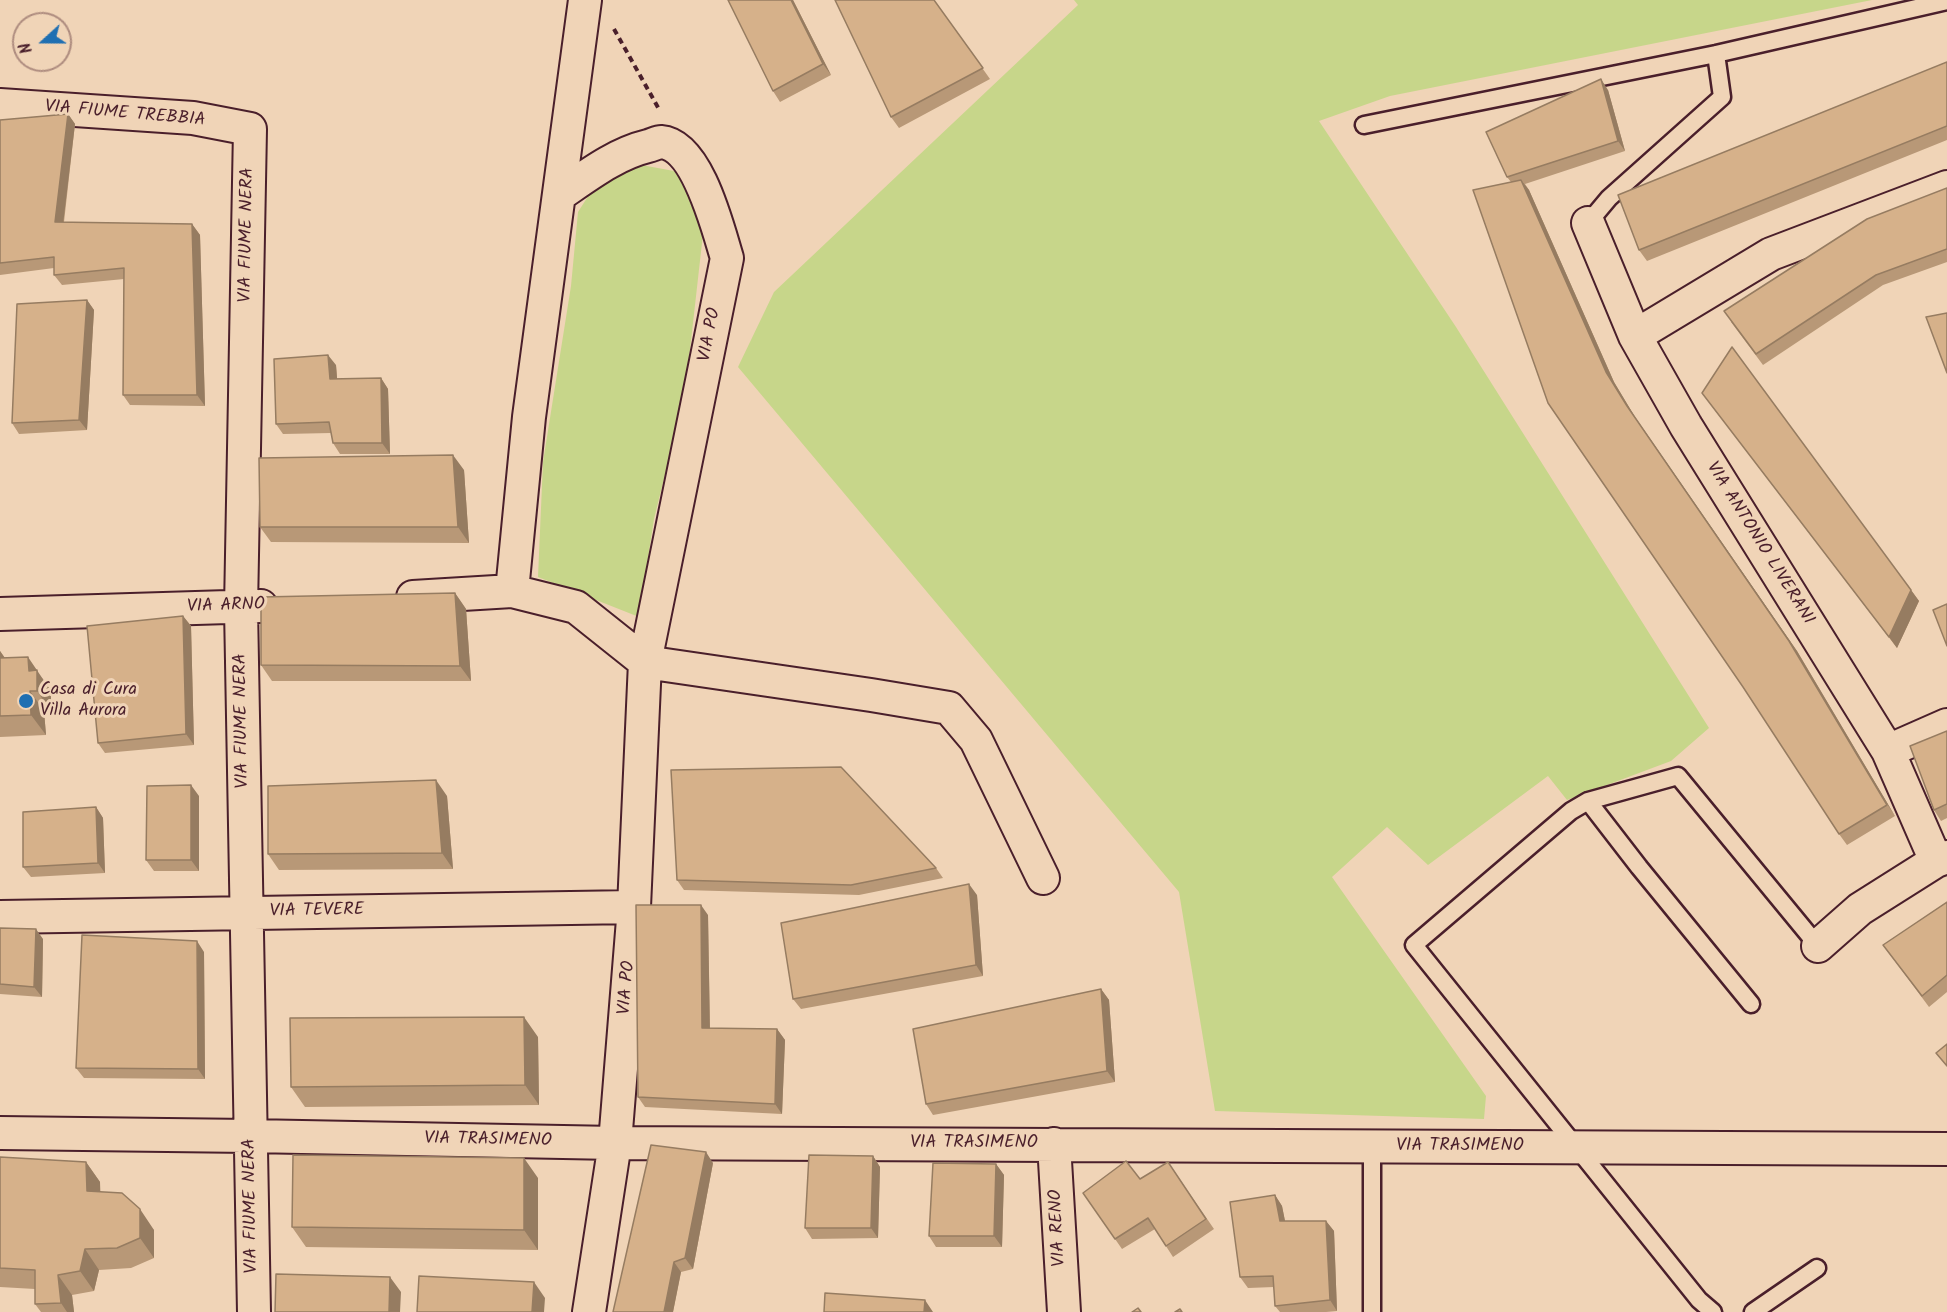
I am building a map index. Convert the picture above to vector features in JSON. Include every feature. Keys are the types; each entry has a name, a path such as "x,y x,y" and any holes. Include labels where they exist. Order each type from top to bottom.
{"street":[{"path":"512,591 529,417 585,0"},
{"name":"VIA FIUME TREBBIA","path":"0,105 193,118 250,129"},
{"name":"VIA FIUME NERA","path":"250,129 241,608 254,1312"},
{"path":"559,195 632,149 662,142 682,151"},
{"name":"VIA PO","path":"589,1312 615,1143 634,907 645,662 727,258 708,196 682,151"},
{"path":"1635,336 1771,254 1947,187"},
{"name":"VIA ANTONIO LIVERANI","path":"1588,223 1635,336 1686,426 1888,751 1941,859 1860,909 1818,946"},
{"path":"382,599 512,591 576,607 645,662 949,708 976,740 1042,878"},
{"name":"VIA ARNO","path":"0,614 288,605"},
{"path":"1888,751 1947,725"},
{"name":"VIA TEVERE","path":"0,917 634,907"},
{"name":"VIA TRASIMENO","path":"0,1133 615,1143 1947,1149"},
{"name":"VIA RENO","path":"1054,1144 1064,1312"}],"lane":[{"path":"1364,125 1716,54 1947,2"},
{"path":"1588,223 1609,198 1722,97 1716,54"},
{"path":"1713,1312 1699,1300 1414,945 1571,811 1588,801 1678,776 1818,946"},
{"path":"1588,801 1751,1004"},
{"path":"1372,1147 1372,1312"},
{"path":"1753,1312 1817,1268"}],"path":[{"path":"609,20 682,151"}],"green space":[{"path":"1074,0 1872,0 1390,96 1319,121 1456,327 1709,728 1671,761 1567,800 1548,776 1428,865 1387,827 1332,877 1486,1096 1484,1119 1215,1111 1179,892 738,367 774,292 1078,5"},
{"path":"636,164 674,171 691,187 703,234 685,394 654,519 639,617 538,577 543,462 571,286 578,212 601,176"}],"building":[{"path":"728,0 791,0 823,64 773,91"},
{"path":"835,0 934,0 983,68 891,117"},
{"path":"1947,62 1947,126 1639,250 1618,195"},
{"path":"1601,79 1618,141 1507,177 1486,132"},
{"path":"68,114 55,222 192,224 197,395 123,395 124,268 54,275 54,257 0,263 0,120"},
{"path":"1521,180 1606,372 1789,641 1887,805 1839,834 1743,687 1548,403 1473,190"},
{"path":"1947,188 1947,249 1876,275 1756,354 1724,311 1867,219"},
{"path":"87,300 79,420 12,423 17,304"},
{"path":"1947,313 1947,373 1926,317"},
{"path":"1732,347 1911,590 1889,637 1702,393"},
{"path":"328,355 330,379 381,378 382,443 333,443 329,422 276,424 274,359"},
{"path":"453,455 458,527 260,527 259,458"},
{"path":"455,593 460,666 261,665 261,597"},
{"path":"1947,604 1947,646 1933,610"},
{"path":"183,616 186,734 98,743 87,626"},
{"path":"28,657 29,671 37,670 37,691 30,691 31,715 0,716 0,658"},
{"path":"1947,731 1947,804 1934,810 1910,746"},
{"path":"841,767 936,868 851,885 677,880 671,770"},
{"path":"436,780 442,853 268,854 268,786"},
{"path":"191,785 191,860 146,860 147,786"},
{"path":"96,807 98,863 23,867 23,812"},
{"path":"969,884 976,965 793,999 781,923"},
{"path":"1947,902 1947,975 1922,996 1883,945"},
{"path":"636,905 701,905 702,1028 777,1029 775,1104 638,1097"},
{"path":"0,928 36,929 34,987 0,984"},
{"path":"82,935 197,941 198,1069 76,1068"},
{"path":"1101,989 1107,1071 926,1104 913,1029"},
{"path":"524,1017 525,1085 291,1087 290,1018"},
{"path":"1947,1044 1947,1066 1936,1053"},
{"path":"651,1145 706,1152 685,1258 674,1262 664,1312 613,1312"},
{"path":"293,1155 524,1158 524,1230 292,1227"},
{"path":"809,1155 873,1156 871,1228 805,1228"},
{"path":"0,1157 86,1162 87,1191 122,1193 140,1209 140,1238 117,1248 85,1249 80,1271 58,1275 61,1303 35,1304 35,1270 0,1268"},
{"path":"1126,1161 1140,1179 1168,1162 1206,1219 1166,1246 1148,1218 1115,1239 1083,1193"},
{"path":"933,1163 996,1164 994,1236 929,1236"},
{"path":"1275,1195 1280,1221 1326,1221 1330,1300 1275,1306 1273,1276 1240,1277 1230,1202"},
{"path":"276,1274 390,1277 389,1312 275,1312"},
{"path":"419,1276 534,1282 532,1312 417,1312"},
{"path":"825,1293 925,1300 924,1312 824,1312"}],"place":[{"name":"Casa di Cura Villa Aurora","path":"26,701"}]}
